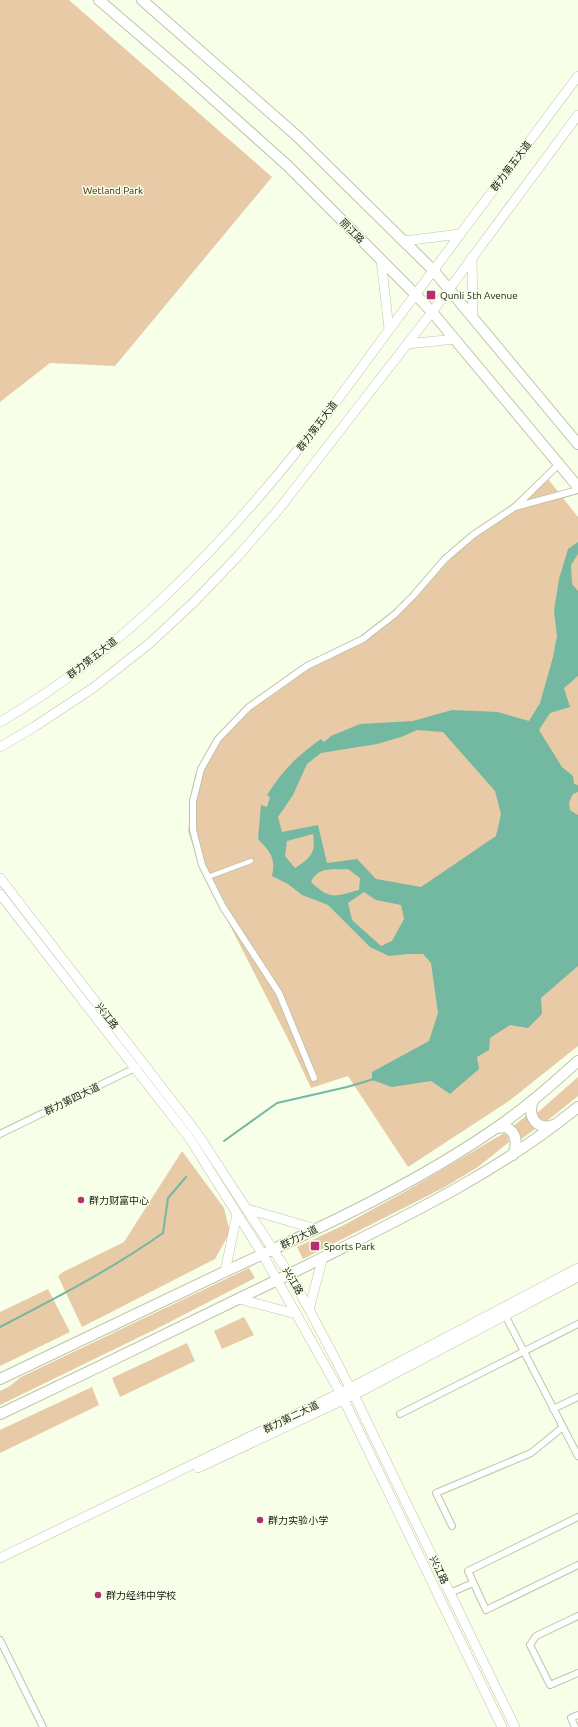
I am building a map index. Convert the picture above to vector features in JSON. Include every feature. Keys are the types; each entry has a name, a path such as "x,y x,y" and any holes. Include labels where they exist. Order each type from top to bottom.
{"main road":[{"name":"丽江路","path":"99,0 184,73 288,166 415,294 432,312 560,464 578,489"},
{"path":"142,0 297,136 433,270 578,444"},
{"name":"群力第五大道","path":"0,722 25,708 80,669 141,620 210,553 303,445 578,76"},
{"name":"群力第五大道","path":"0,747 94,688 150,643 196,600 238,556 279,509 432,312 448,288 578,115"},
{"path":"404,241 460,234"},
{"path":"472,257 473,317"},
{"path":"381,260 389,329"},
{"path":"407,344 455,339"},
{"name":"兴江路","path":"0,878 140,1066 190,1139 216,1169 247,1209 289,1274 352,1392 515,1727"},
{"name":"兴江路","path":"0,894 140,1066 198,1133 237,1214 278,1280 342,1396 502,1727"},
{"name":"群力大道","path":"0,1379 263,1255 401,1186 496,1128 578,1061"},
{"path":"532,1100 530,1109 537,1124 544,1127 556,1124"},
{"path":"0,1414 278,1280 443,1198 513,1155 578,1107"},
{"path":"496,1128 506,1127 513,1132 516,1144 513,1155"},
{"path":"247,1209 316,1229"},
{"path":"225,1272 237,1214"},
{"path":"309,1309 323,1257"},
{"name":"群力第二大道","path":"352,1392 578,1268"},
{"name":"群力第二大道","path":"0,1558 352,1392 506,1315 578,1277"},
{"path":"239,1299 296,1314"},
{"name":"群力第二大道","path":"0,1562 342,1396"}],"street":[{"path":"314,1078 279,993 223,907 202,865 193,830 193,802 201,768 218,739 249,707 307,666 362,639 394,615 413,596 445,559 514,506 560,464"},
{"path":"514,506 578,489"},
{"path":"208,878 251,861"},
{"name":"群力第四大道","path":"0,1134 140,1066"},
{"path":"506,1315 523,1352 578,1456"},
{"path":"400,1414 578,1324"},
{"path":"553,1409 578,1398"},
{"path":"452,1526 436,1493 531,1453 563,1427"},
{"path":"578,1517 468,1571 486,1610 578,1565"},
{"path":"450,1593 473,1583"},
{"path":"578,1616 536,1636 530,1645 550,1685 578,1673"},
{"path":"0,1640 43,1727"},
{"path":"575,1727 571,1718 578,1715"}],"green space":[{"name":"Wetland Park","path":"0,0 69,0 272,177 115,366 50,363 0,402"},
{"path":"545,475 578,517 578,1046 509,1101 408,1167 348,1076 311,1088 288,1039 200,867 188,831 195,775 216,739 259,700 311,661 367,640 400,614 454,555"},
{"path":"578,1077 578,1096 548,1120 542,1122 537,1113"},
{"path":"526,1116 528,1117 530,1124 535,1129 520,1140 512,1127"},
{"path":"504,1133 508,1136 509,1142 478,1167 443,1188 303,1259 297,1247 344,1225 408,1190"},
{"path":"182,1151 224,1208 230,1232 215,1259 82,1327 58,1276 63,1272 124,1242"},
{"path":"249,1268 255,1278 162,1326 0,1405 0,1391 10,1386 21,1377"},
{"path":"48,1289 70,1332 0,1366 0,1312"},
{"path":"244,1317 254,1335 222,1349 214,1331"},
{"path":"187,1343 195,1361 120,1397 112,1378"},
{"path":"92,1387 99,1405 0,1453 0,1430"}],"shaded area":[{"path":"578,542 578,554 571,565 572,584 578,591 578,676 564,688 570,707 550,713 539,730 562,767 573,776 574,784 578,785 578,792 573,794 569,802 570,810 578,815 578,966 541,998 542,1014 528,1028 510,1025 490,1038 489,1050 477,1057 479,1069 450,1094 431,1081 392,1087 372,1080 372,1072 429,1041 438,1013 431,963 423,954 389,956 370,947 328,905 302,895 288,884 272,876 273,864 271,855 258,839 261,805 267,807 270,797 267,795 273,786 291,764 304,752 321,739 324,742 331,736 360,724 413,721 452,710 498,712 529,721 540,703 553,657 557,636 554,611 559,579 568,549","holes":["417,730 443,732 495,791 501,814 496,836 421,887 376,879 357,859 327,863 318,825 282,832 278,817 293,795 307,764 321,753 377,744 401,737","313,834 314,846 309,858 295,868 285,856 287,841","332,869 348,869 360,878 359,890 334,895 324,892 311,882 318,873","364,892 376,900 401,905 404,919 392,941 381,946 352,920 348,903"]}],"waterway":[{"path":"224,1141 277,1103 347,1087 374,1079"},
{"path":"0,1327 104,1271 163,1233 168,1198 186,1177"}],"place":[{"name":"Qunli 5th Avenue","path":"431,295"},
{"name":"群力财富中心","path":"81,1200"},
{"name":"Sports Park","path":"315,1246"},
{"name":"群力实验小学","path":"260,1520"},
{"name":"群力经纬中学校","path":"98,1595"}]}
